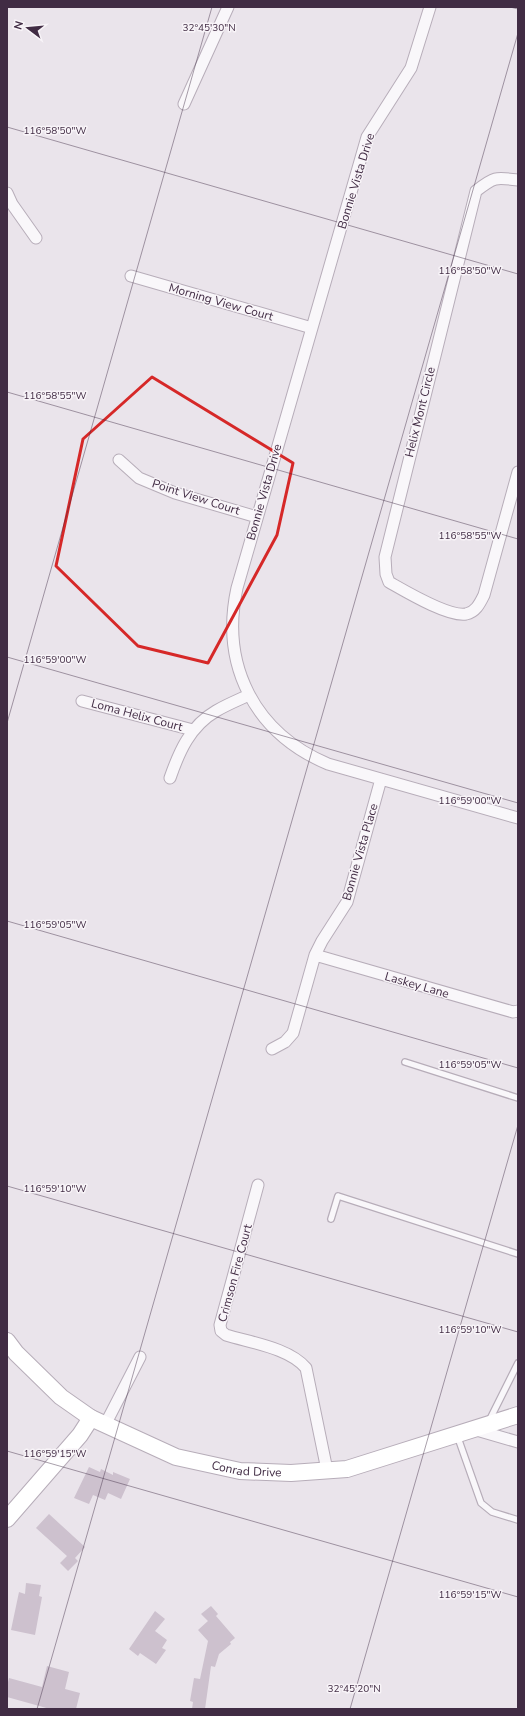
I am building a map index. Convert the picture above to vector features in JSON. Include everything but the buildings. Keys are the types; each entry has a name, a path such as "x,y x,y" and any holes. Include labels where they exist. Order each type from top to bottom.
{"street":[{"path":"184,104 228,7"},
{"name":"Bonnie Vista Drive","path":"430,7 411,68 367,137 237,588 232,619 234,651 249,695 266,720 288,742 301,751 328,764 518,818"},
{"name":"Helix Mont Circle","path":"518,180 499,178 490,180 476,191 384,557 386,574 389,582 428,603 459,615 467,614 479,606 484,595 518,472"},
{"path":"7,193 12,204 36,238"},
{"name":"Morning View Court","path":"131,276 312,328"},
{"name":"Point View Court","path":"119,460 139,478 175,493 257,516"},
{"path":"170,778 178,753 193,730 215,711 249,695"},
{"name":"Loma Helix Court","path":"82,701 193,730"},
{"name":"Bonnie Vista Place","path":"272,1049 285,1042 293,1033 315,955 322,941 347,902 381,779"},
{"name":"Laskey Lane","path":"315,955 513,1012 518,1011"},
{"name":"Crimson Fire Court","path":"258,1185 220,1325 221,1331 226,1335 289,1354 299,1360 306,1368 327,1470"},
{"name":"Conrad Drive","path":"7,1341 16,1353 61,1397 98,1422 176,1458 240,1471 291,1473 347,1469 518,1415"},
{"path":"7,1518 76,1440 98,1422 140,1357"},
{"path":"480,1427 518,1442"}],"lane":[{"path":"406,1062 518,1098"},
{"path":"331,1219 338,1196 518,1254"},
{"path":"480,1427 518,1363"},
{"path":"457,1435 480,1503 492,1512 518,1520"}],"highlighted area":[{"path":"152,377 293,463 277,535 208,663 138,646 56,566 83,439"}]}
